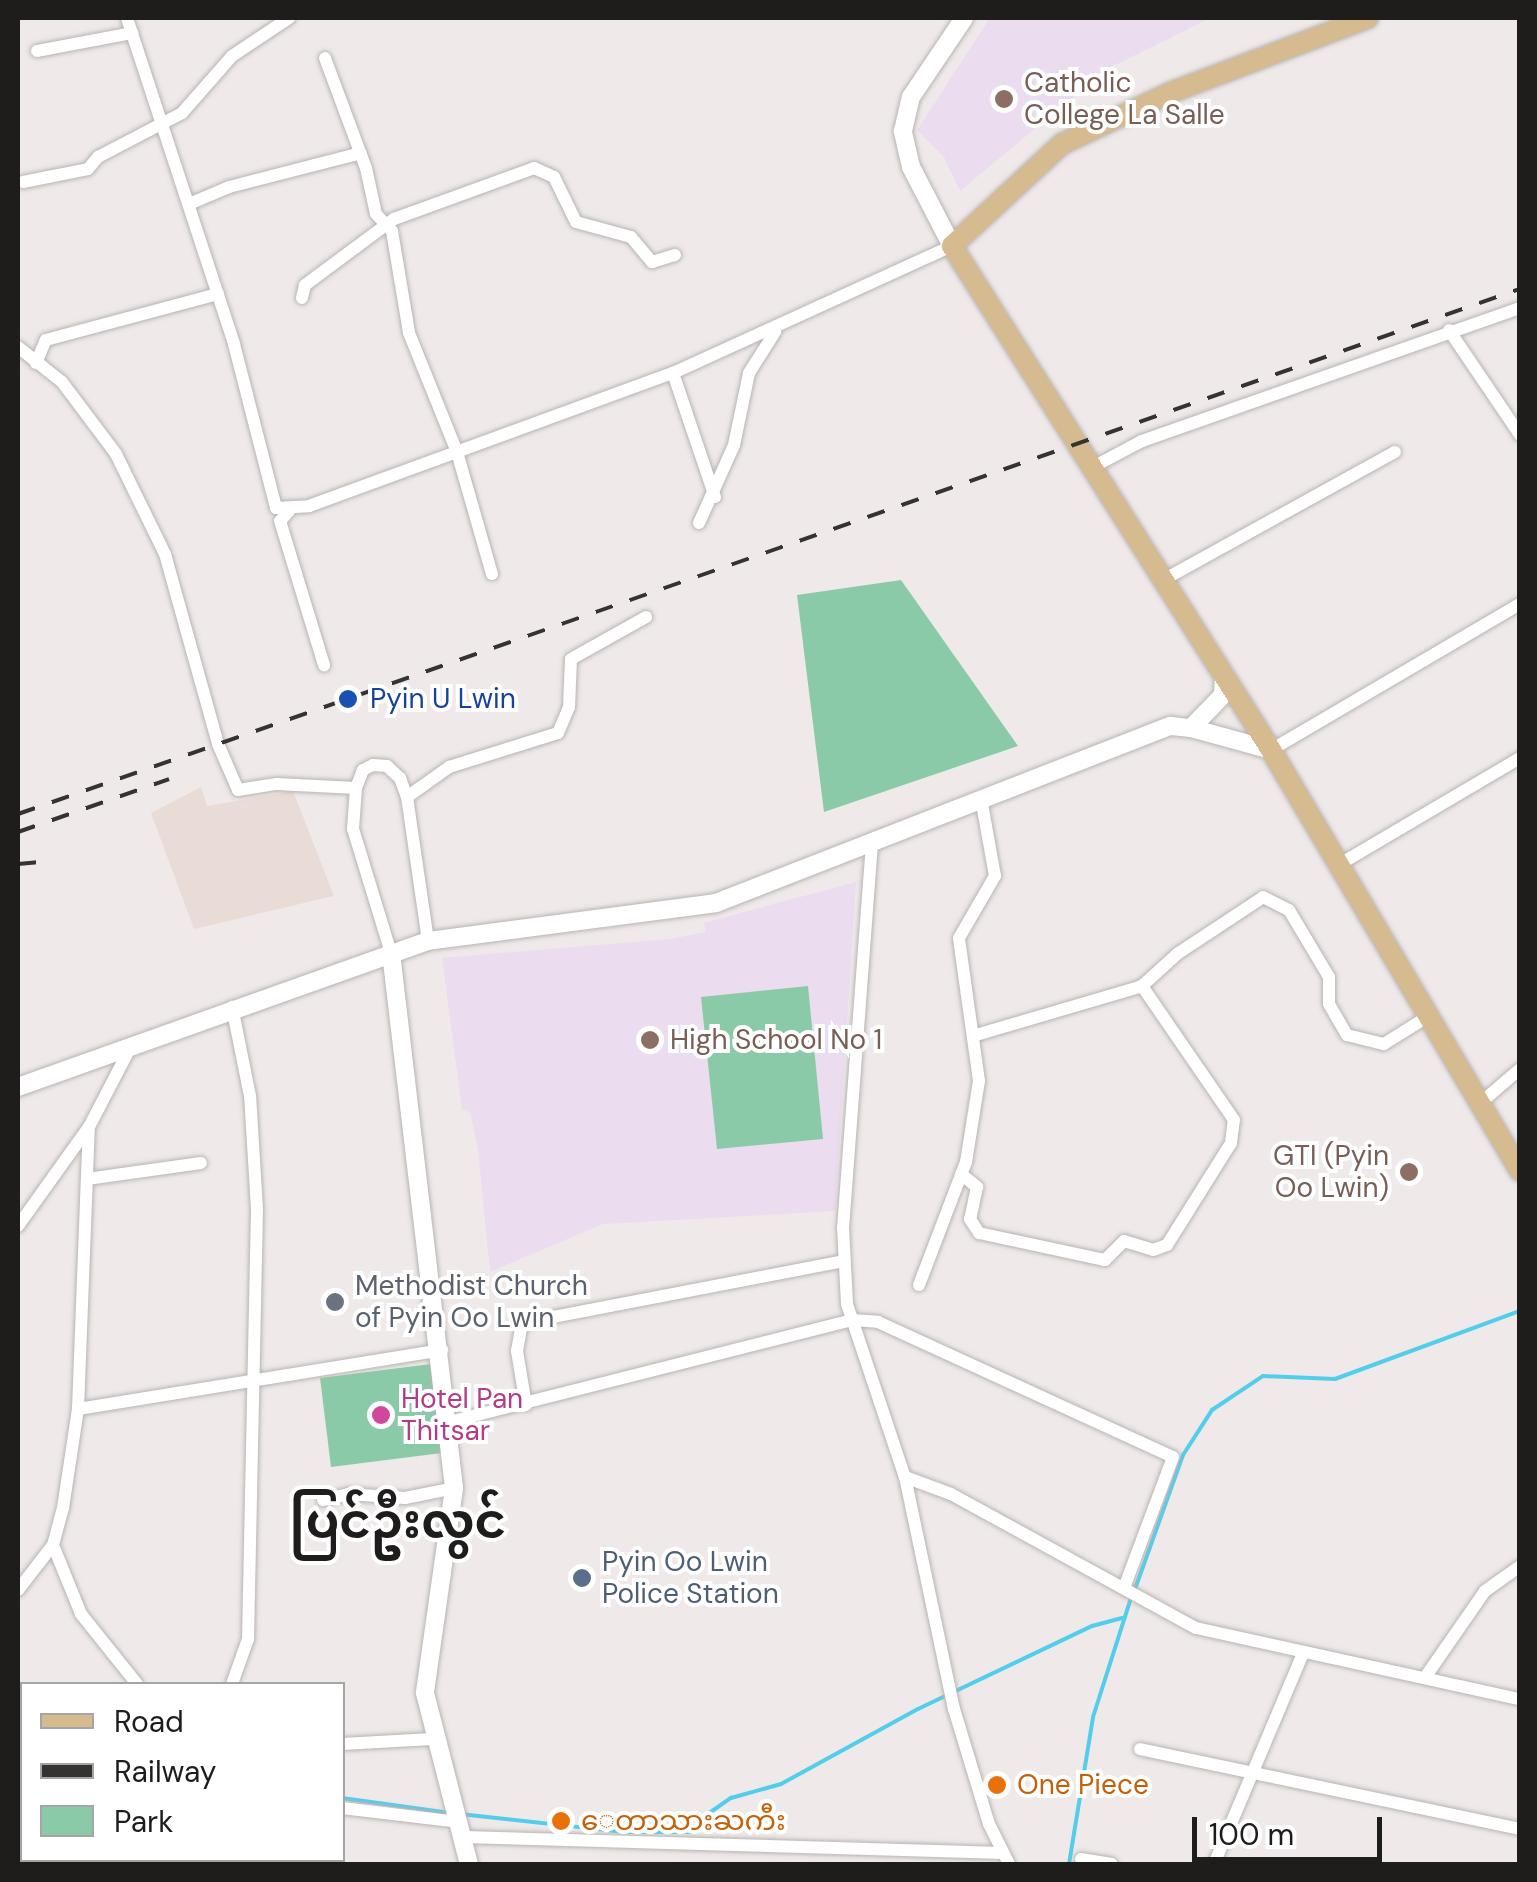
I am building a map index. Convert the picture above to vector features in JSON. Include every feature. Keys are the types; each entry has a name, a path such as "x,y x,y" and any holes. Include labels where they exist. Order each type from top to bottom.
{"main road":[{"path":"1368,18 1172,92 1062,144 952,246 1271,750 1520,1171"}],"street":[{"path":"127,18 218,294 276,508 289,511"},
{"path":"23,182 88,169 98,157 182,113 232,56 290,18"},
{"path":"324,665 280,521 289,511 673,373 777,330 952,246 911,167 904,132 911,97 964,18"},
{"path":"36,51 132,34"},
{"path":"325,58 384,226 392,230 409,332 458,452 492,574"},
{"path":"190,204 229,186 360,153"},
{"path":"302,298 305,285 384,226 543,168 576,222 631,237 652,262 675,255"},
{"path":"36,363 46,340 218,294"},
{"path":"1092,467 1142,442 1520,308"},
{"path":"699,523 715,497 749,373 777,330"},
{"path":"1449,330 1520,435"},
{"path":"18,347 62,382 116,454 164,554 218,744 238,790 277,784 356,788"},
{"path":"673,373 715,497"},
{"path":"1163,580 1395,452"},
{"path":"18,1087 129,1050 232,1007 428,941 716,903 982,804 1171,726 1271,750 1520,604"},
{"path":"407,797 449,767 558,733 568,707 571,660 646,617"},
{"path":"1191,728 1223,695 1224,674"},
{"path":"1340,864 1520,758"},
{"path":"428,941 407,797 386,766 363,770 356,788 353,829 391,954 450,1422 454,1488 424,1673 432,1739 460,1820 470,1864"},
{"path":"919,1286 960,1174 980,1081 959,938 995,876 982,804"},
{"path":"345,1808 1006,1859 950,1694 905,1477 852,1320 844,1261 872,843"},
{"path":"976,1035 1142,986 1176,954 1263,897 1288,910 1299,926 1329,976 1329,1004 1347,1035 1384,1044 1426,1017"},
{"path":"960,1174 977,1187 970,1219 979,1233 1105,1260 1124,1241 1153,1250 1167,1245 1230,1143 1234,1120 1142,986"},
{"path":"232,1007 256,1157 248,1639 233,1682"},
{"path":"18,1226 90,1126 129,1050"},
{"path":"1478,1105 1520,1069"},
{"path":"18,1590 53,1545 78,1409 90,1126"},
{"path":"87,1179 201,1163"},
{"path":"526,1406 517,1351 522,1323 844,1261"},
{"path":"450,1422 526,1406 852,1320 895,1328 1173,1457 1125,1589"},
{"path":"78,1409 442,1350"},
{"path":"905,1477 952,1494 1125,1589 1139,1601 1196,1628 1520,1699"},
{"path":"323,1500 348,1494 405,1498 454,1488"},
{"path":"53,1545 80,1614 134,1682"},
{"path":"1426,1676 1485,1590 1520,1566"},
{"path":"1214,1864 1249,1773 1303,1653"},
{"path":"345,1744 432,1739"},
{"path":"1140,1749 1520,1830"},
{"path":"1081,1858 1112,1864"}],"shaded area":[{"name":"Catholic College La Salle","path":"990,18 1210,18 1107,69 960,191 944,157 917,130"},
{"path":"201,787 207,806 293,791 334,896 194,929 151,813"},
{"name":"High School No 1","path":"856,882 835,1211 603,1224 490,1272 478,1149 470,1113 462,1109 442,958 670,939 706,932 704,923"}],"green space":[{"path":"901,580 1018,746 824,812 797,595"},
{"path":"808,986 823,1139 717,1149 701,997"},
{"name":"Hotel Pan Thitsar","path":"431,1364 442,1453 331,1467 320,1378"}],"waterway":[{"path":"1135,1589 1183,1455 1212,1410 1263,1376 1335,1379 1520,1311"},
{"path":"1069,1864 1093,1717 1131,1598"},
{"path":"460,1814 622,1832 697,1832 705,1816 731,1798 781,1784 918,1709 1092,1626 1122,1618"},
{"path":"345,1798 450,1813"},
{"path":"18,1864 22,1862"}],"railway":[{"path":"18,814 1520,289"},
{"path":"18,832 169,779"},
{"path":"18,864 43,862"}],"place":[{"name":"Catholic College La Salle","path":"1004,99"},
{"name":"Pyin U Lwin","path":"348,699"},
{"name":"High School No 1","path":"650,1040"},
{"name":"GTI (Pyin Oo Lwin)","path":"1409,1172"},
{"name":"Methodist Church of Pyin Oo Lwin","path":"335,1302"},
{"name":"Hotel Pan Thitsar","path":"381,1415"},
{"name":"Pyin Oo Lwin Police Station","path":"582,1578"},
{"name":"One Piece","path":"997,1785"},
{"name":"ေတာသားႀကီး","path":"561,1821"}],"district":[{"name":"ပြင်ဦးလွင်","path":"398,1522"}]}
